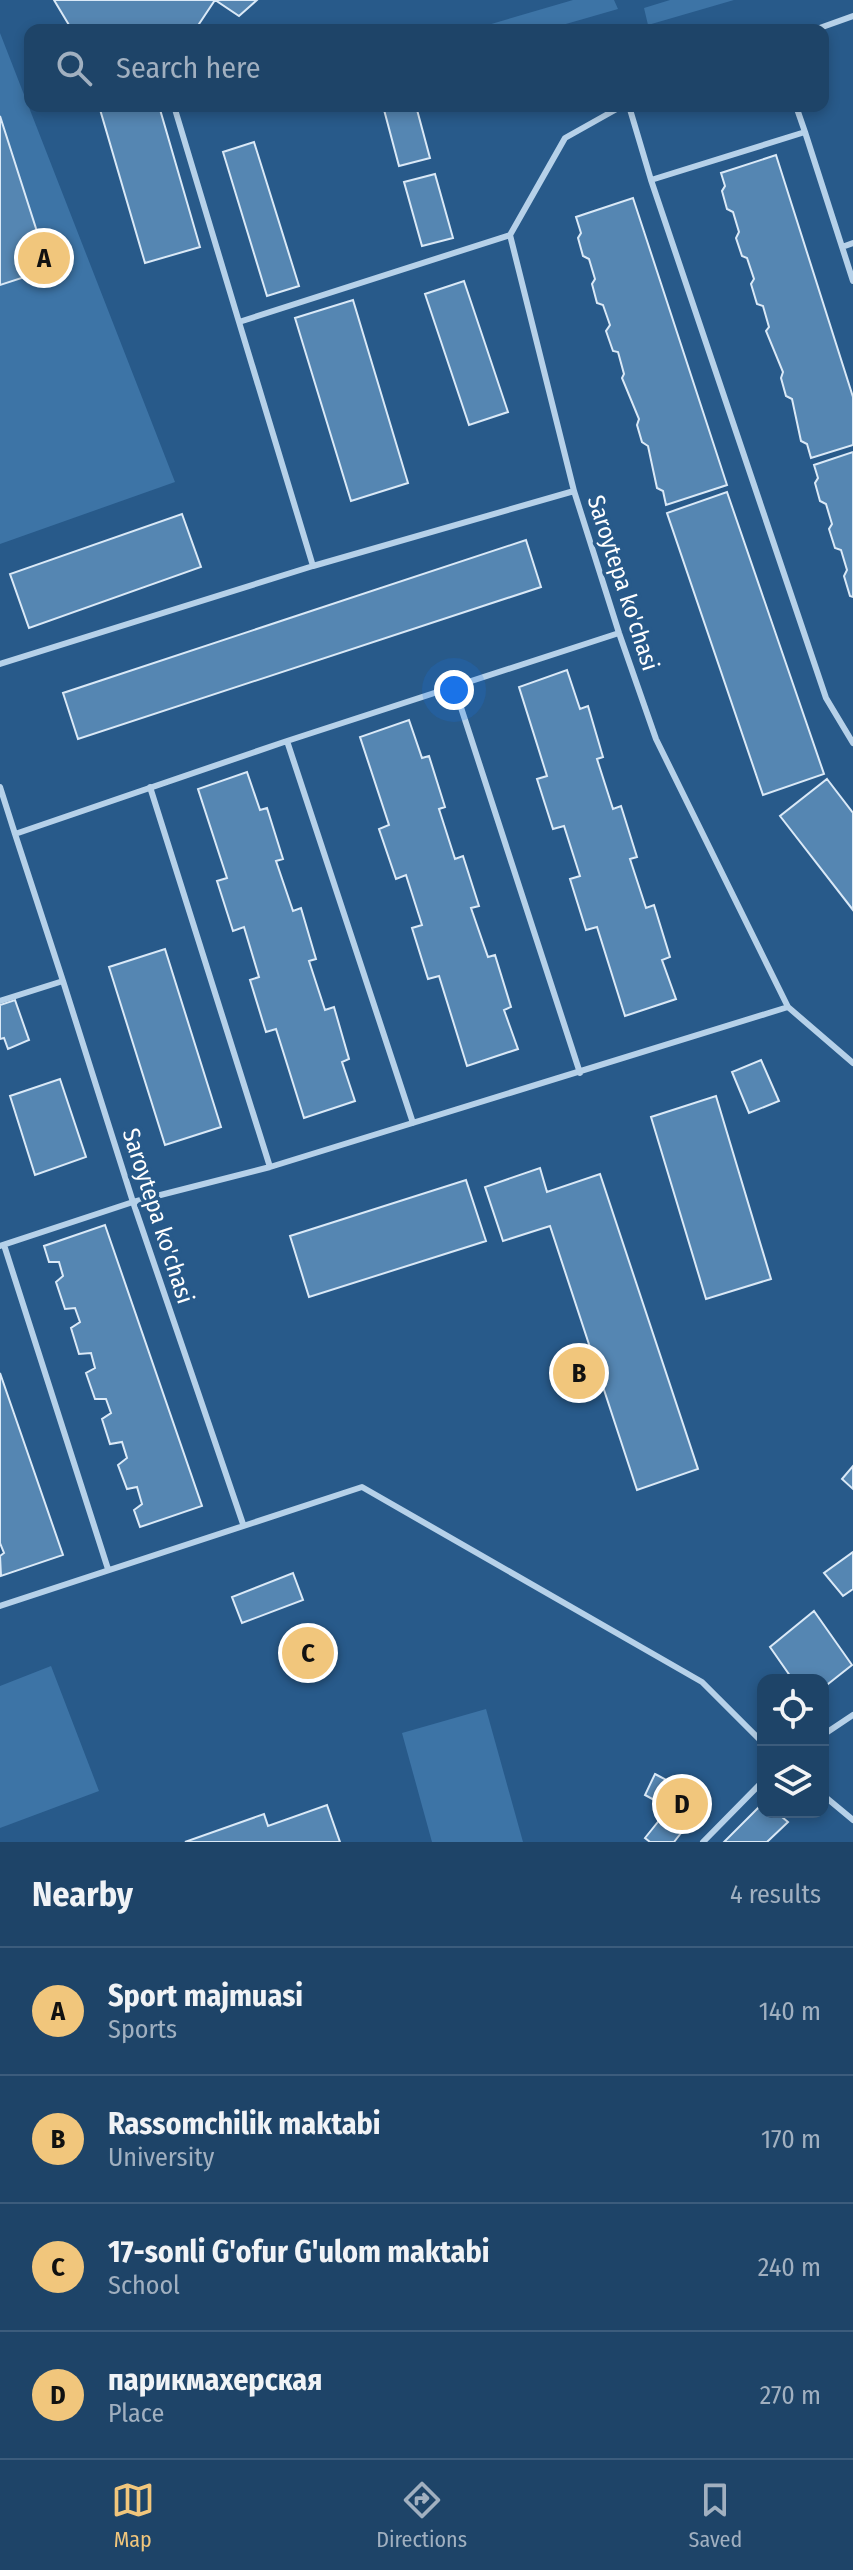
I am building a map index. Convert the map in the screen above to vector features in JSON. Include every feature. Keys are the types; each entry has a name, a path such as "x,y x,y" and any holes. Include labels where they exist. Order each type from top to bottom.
{"lane":[{"path":"829,25 853,16"},
{"path":"176,112 313,566"},
{"path":"239,322 510,235 565,138 611,112"},
{"path":"631,112 826,698 853,743"},
{"path":"798,112 853,281"},
{"path":"651,180 805,132"},
{"name":"Saroytepa ko'chasi","path":"510,235 574,491 656,739 788,1007 853,1063"},
{"path":"842,247 853,243"},
{"path":"0,664 313,566 574,491"},
{"path":"15,834 619,633"},
{"path":"454,686 580,1073"},
{"path":"287,741 413,1123"},
{"name":"Saroytepa ko'chasi","path":"0,787 133,1202 243,1524"},
{"path":"150,787 270,1167"},
{"path":"0,1001 63,981"},
{"path":"108,1569 2,1246 133,1202 270,1167 788,1007"},
{"path":"0,1606 362,1487 702,1682 757,1737"},
{"path":"829,1731 853,1715"},
{"path":"703,1842 757,1787"},
{"path":"829,1800 853,1820"}],"shaded area":[{"path":"573,0 614,0 618,9 566,24 491,24"},
{"path":"670,0 734,0 651,24 648,24 644,8"},
{"path":"0,33 24,95 24,112 31,112 175,482 0,544"},
{"path":"51,1666 99,1791 0,1828 0,1686"},
{"path":"486,1709 523,1842 432,1842 402,1733"}],"building":[{"path":"54,0 215,0 199,24 68,24"},
{"path":"215,0 257,0 239,16"},
{"path":"101,112 161,112 200,247 145,263"},
{"path":"385,112 418,112 430,158 399,166"},
{"path":"0,116 49,269 0,285"},
{"path":"254,142 299,286 267,296 223,152"},
{"path":"776,155 853,397 853,445 811,458 807,444 801,441 792,399 786,396 781,378 783,372 766,331 769,327 763,306 757,304 751,284 754,279 747,258 742,256 733,212 727,209 722,191 725,186 721,173"},
{"path":"435,174 453,238 422,246 404,182"},
{"path":"633,198 727,485 666,505 663,491 657,488 648,446 642,442 637,425 639,419 622,378 624,374 618,352 613,351 606,331 610,325 603,305 597,303 589,259 583,256 578,238 581,233 576,217"},
{"path":"464,281 508,412 469,425 425,294"},
{"path":"353,300 408,483 351,501 295,318"},
{"path":"853,452 853,597 844,576 847,570 841,550 835,548 829,529 832,524 826,504 820,501 814,465"},
{"path":"727,492 824,774 763,795 667,513"},
{"path":"182,514 201,567 29,628 10,574"},
{"path":"526,540 541,587 78,739 63,693"},
{"path":"567,670 580,709 588,706 603,757 597,759 613,809 621,806 637,857 630,859 646,908 654,905 670,957 662,960 676,999 625,1016 597,927 586,930 570,879 580,876 564,826 553,829 537,779 547,776 519,687"},
{"path":"409,720 422,758 429,756 445,807 439,809 455,859 463,856 479,906 471,908 488,957 495,955 511,1007 504,1010 518,1049 467,1066 439,976 428,979 412,928 422,925 406,875 396,879 379,829 389,825 360,737"},
{"path":"247,772 260,810 267,808 283,859 276,861 293,911 301,908 316,959 309,961 325,1010 334,1007 349,1059 342,1062 355,1101 304,1118 276,1029 266,1032 250,980 259,977 244,927 233,931 217,881 227,878 198,789"},
{"path":"827,779 853,813 853,910 780,816"},
{"path":"165,949 221,1127 165,1145 109,967"},
{"path":"15,1000 29,1040 8,1049 4,1038 0,1039 0,1005"},
{"path":"761,1060 779,1101 749,1113 732,1072"},
{"path":"60,1079 86,1157 35,1175 10,1096"},
{"path":"716,1096 771,1279 706,1299 651,1117"},
{"path":"540,1168 547,1192 600,1174 698,1469 637,1490 550,1226 503,1241 485,1187"},
{"path":"466,1180 486,1241 309,1297 290,1236"},
{"path":"105,1225 202,1506 140,1527 134,1510 142,1504 137,1487 127,1489 118,1465 127,1458 122,1442 110,1444 102,1419 111,1413 106,1399 95,1399 86,1373 95,1368 91,1353 79,1354 71,1328 80,1322 75,1308 65,1309 56,1282 63,1276 59,1262 49,1262 44,1246"},
{"path":"0,1373 63,1555 1,1576 0,1556 4,1553 0,1543"},
{"path":"853,1466 853,1489 842,1479"},
{"path":"853,1552 853,1589 843,1596 824,1573"},
{"path":"293,1573 303,1600 242,1623 232,1597"},
{"path":"814,1611 852,1665 829,1683 829,1674 789,1674 770,1647"},
{"path":"655,1774 706,1801 674,1842 650,1842 645,1838 669,1808 645,1795"},
{"path":"327,1805 340,1842 185,1842 264,1814 268,1826"},
{"path":"757,1809 757,1818 783,1818 788,1822 767,1842 724,1842"}],"place":[{"name":"Sport majmuasi","path":"44,258"},
{"name":"Rassomchilik maktabi","path":"579,1373"},
{"name":"17-sonli G'ofur G'ulom maktabi","path":"308,1653"},
{"name":"парикмахерская","path":"682,1804"}]}
